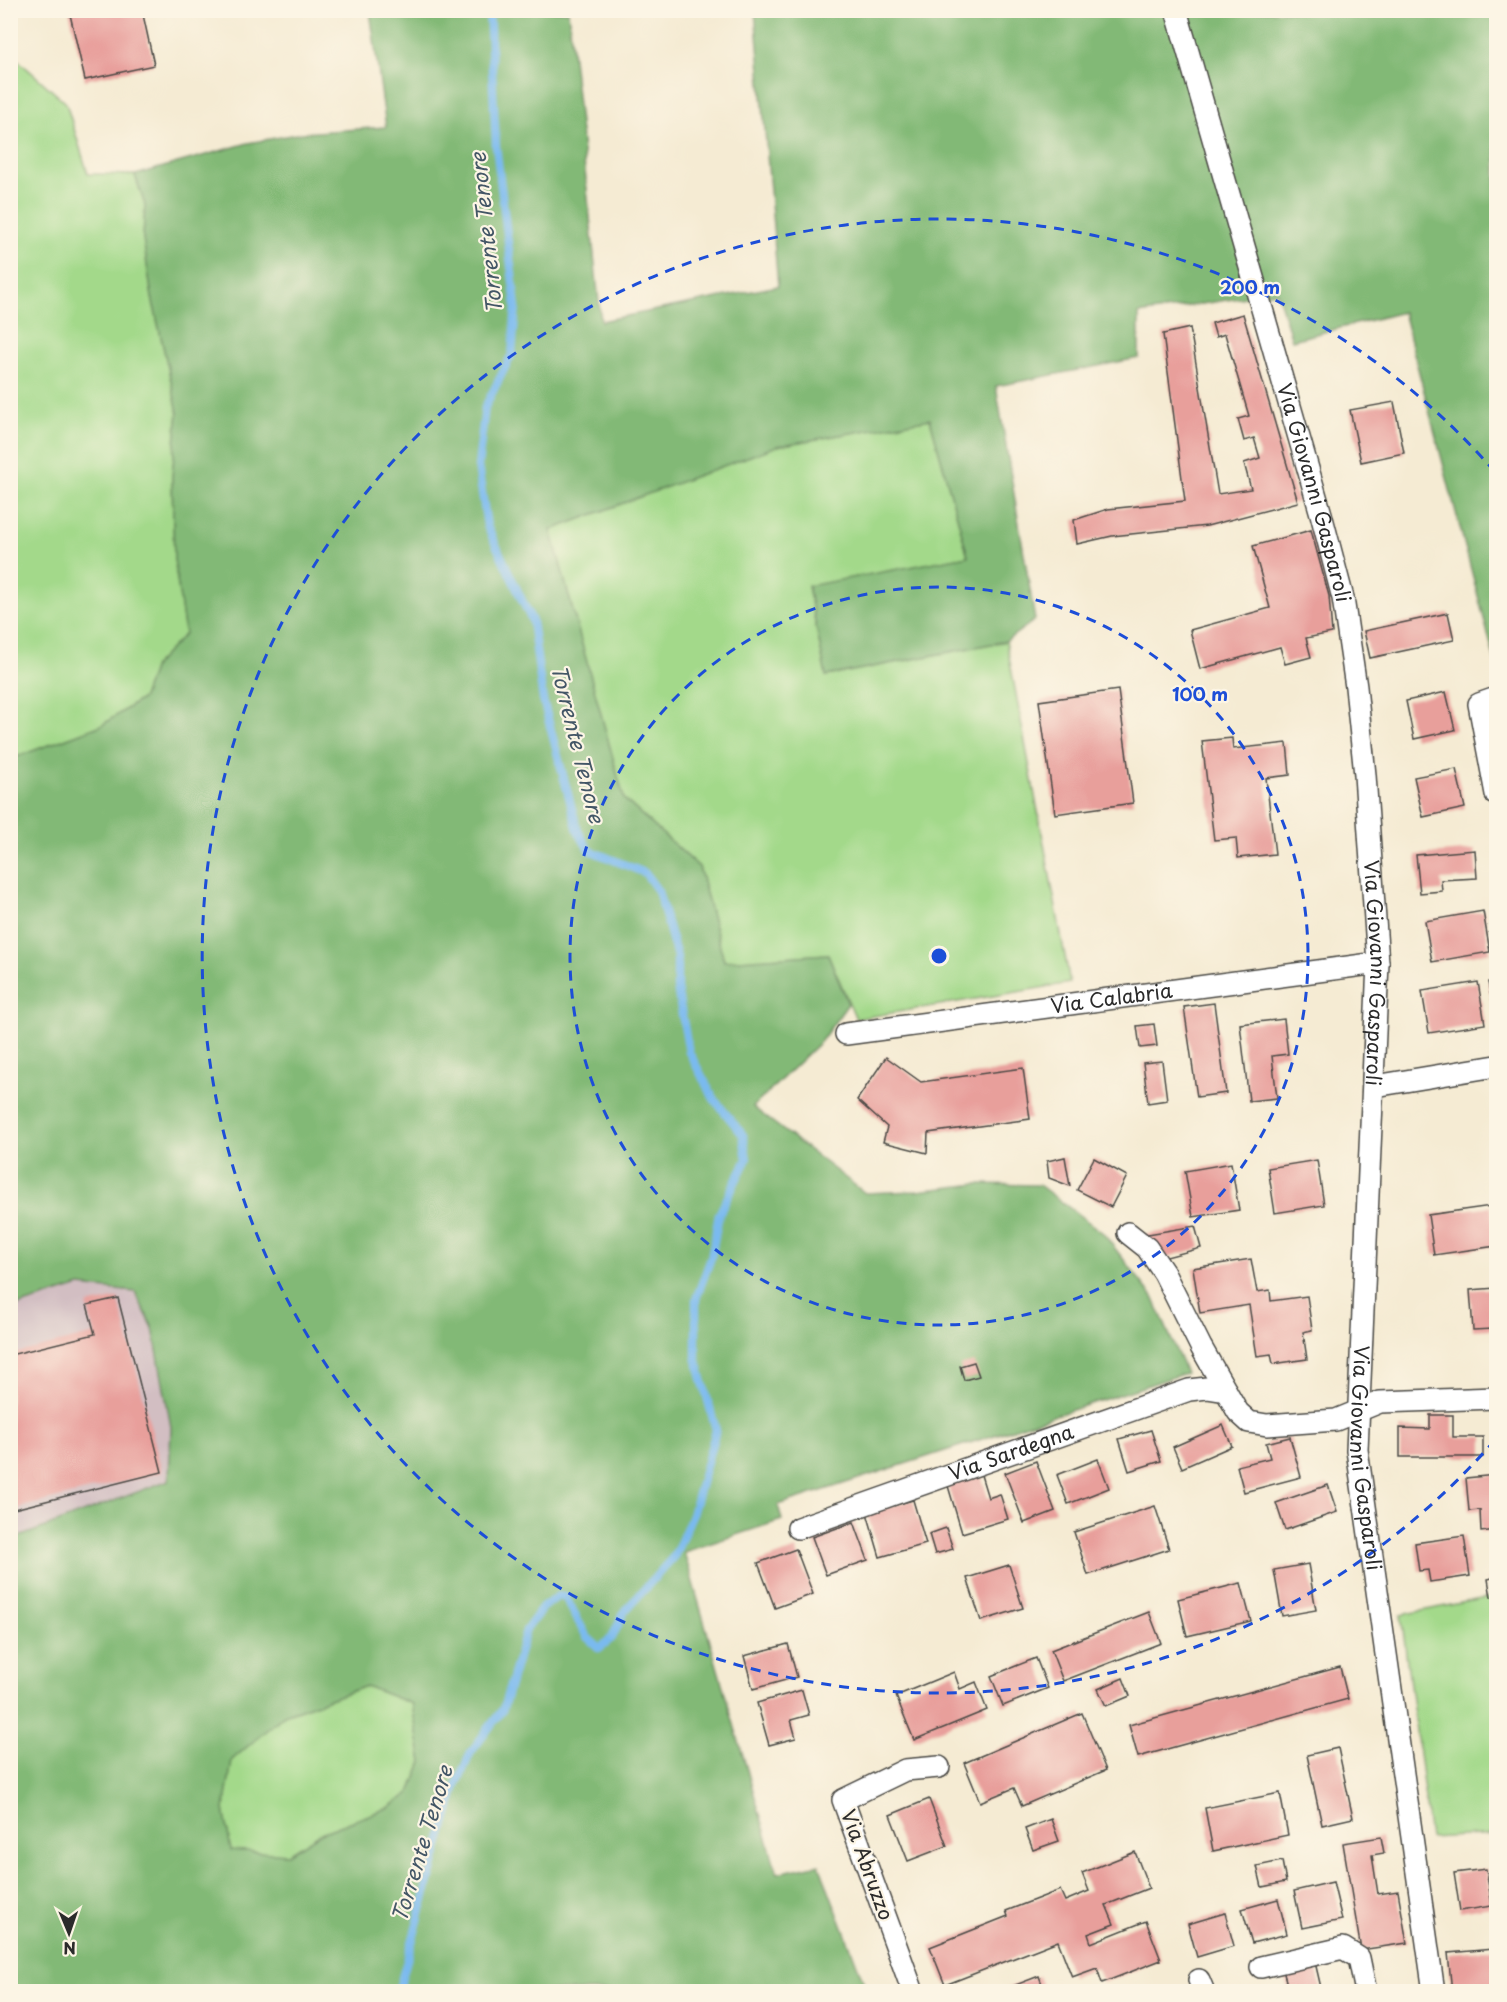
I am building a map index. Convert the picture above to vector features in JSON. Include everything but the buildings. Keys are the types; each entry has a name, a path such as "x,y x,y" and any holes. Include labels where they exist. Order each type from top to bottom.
{"street":[{"name":"Via Giovanni Gasparoli","path":"1176,10 1343,598 1365,775 1378,963 1375,1086 1357,1412 1357,1450 1434,1992"},
{"path":"1497,698 1479,704 1497,794"},
{"name":"Via Calabria","path":"846,1034 1378,963"},
{"path":"1375,1086 1497,1066"},
{"path":"1128,1233 1147,1248 1164,1273 1226,1391 1238,1412 1249,1422 1267,1425 1336,1420 1380,1402 1497,1398"},
{"name":"Via Sardegna","path":"798,1528 1188,1390 1207,1388 1226,1391"},
{"name":"Via Abruzzo","path":"913,1992 843,1800 905,1770 939,1767"},
{"path":"1261,1967 1342,1948 1359,1958 1366,1992"}],"shaded area":[{"path":"80,1286 135,1292 153,1328 171,1427 169,1480 11,1540 11,1308"}],"green space":[{"path":"370,11 568,11 601,321 778,286 755,11 1496,11 1496,664 1403,312 1292,340 1277,292 1139,314 1139,358 996,386 1035,620 1006,641 826,676 808,586 968,556 930,419 777,446 551,530 624,799 699,867 724,961 828,954 848,1004 821,1041 753,1107 865,1193 917,1191 977,1184 1039,1185 1103,1233 1153,1297 1186,1373 778,1505 782,1520 684,1552 777,1873 819,1864 867,1991 11,1991 11,1540 169,1480 171,1427 153,1328 135,1292 80,1286 11,1308 11,759 102,725 143,698 154,666 185,634 174,559 172,477 178,412 152,297 143,238 145,205 135,175 248,143 302,133 386,127","holes":["366,1686 412,1704 422,1762 410,1793 388,1808 321,1833 288,1854 231,1850 224,1809 232,1760 284,1715"]},
{"path":"11,54 66,103 88,174 135,175 145,205 143,238 152,297 178,412 172,477 174,559 185,634 154,666 143,698 102,725 11,759"},
{"path":"930,419 968,556 808,586 826,676 1006,641 1070,983 856,1019 828,954 724,961 699,867 624,799 551,530 777,446"},
{"path":"1496,1596 1496,1834 1430,1838 1401,1615"},
{"path":"366,1686 412,1704 422,1762 410,1793 388,1808 321,1833 288,1854 231,1851 224,1809 232,1759 284,1715"}],"waterway":[{"name":"Torrente Tenore","path":"398,1992 456,1786 471,1752 503,1709 526,1630 542,1608 558,1596 565,1597 587,1637 599,1648 612,1638 624,1612 675,1555 692,1515 716,1430 696,1357 696,1299 711,1258 719,1214 747,1159 743,1135 714,1099 689,1052 677,988 677,957 658,891 645,873 589,850 578,831 543,700 532,621 487,526 478,466 485,407 512,354 516,306 496,146 489,10"}]}
